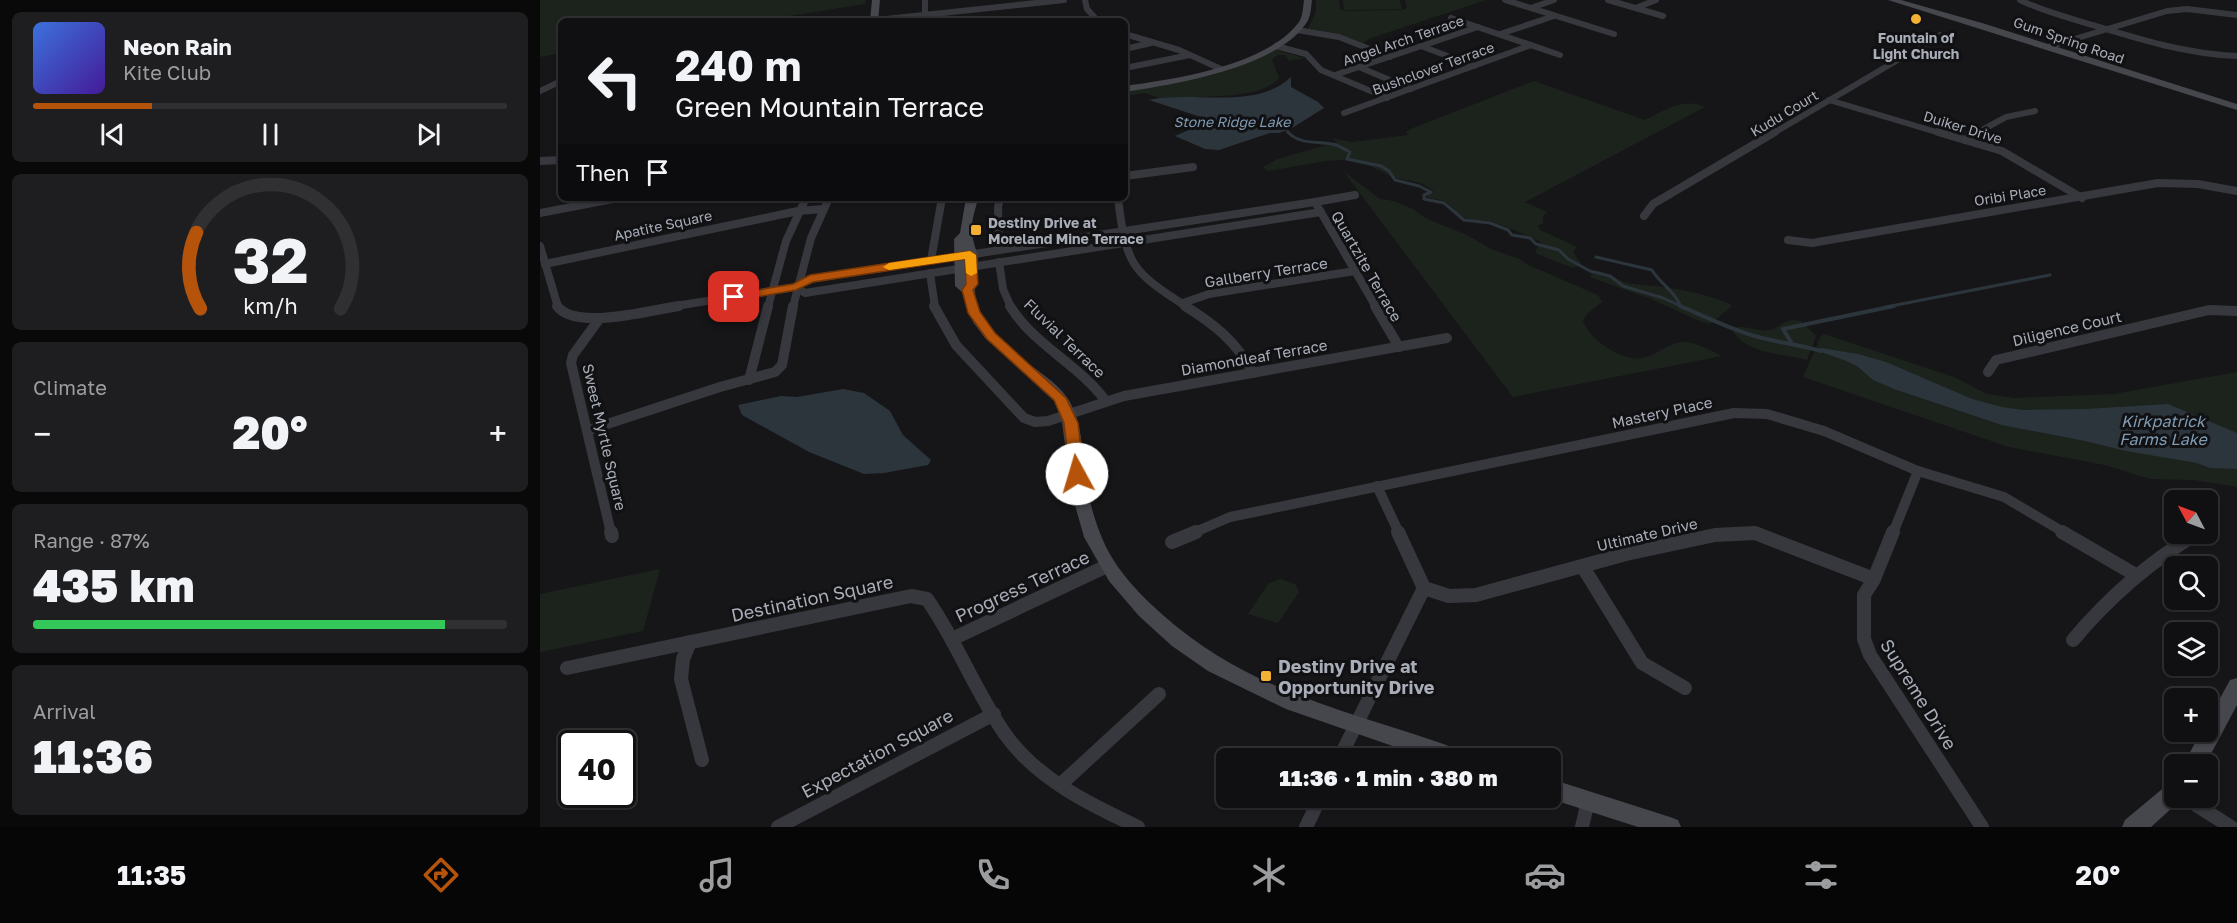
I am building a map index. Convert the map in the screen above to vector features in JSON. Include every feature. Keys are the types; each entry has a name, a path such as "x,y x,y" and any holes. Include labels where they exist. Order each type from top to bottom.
{"street":[{"path":"874,18 876,0"},
{"path":"925,0 925,18 1064,0"},
{"path":"1085,0 1087,9 1095,18"},
{"path":"1128,89 1170,82 1221,69 1276,46 1297,30 1307,12 1308,0"},
{"path":"1506,0 1614,34"},
{"path":"1531,8 1554,0"},
{"path":"1608,0 1663,16"},
{"path":"1636,8 1656,0"},
{"name":"Gum Spring Road","path":"1892,0 1973,21 2134,77 2237,107"},
{"name":"Gum Spring Road","path":"1919,0 1982,17 2139,69 2237,97"},
{"path":"2020,0 2044,10 2182,51 2237,56"},
{"path":"2048,47 2167,11 2187,9 2237,15"},
{"path":"975,10 976,18"},
{"path":"1500,34 1555,15"},
{"path":"1451,18 1560,55"},
{"name":"Angel Arch Terrace","path":"1335,75 1478,27"},
{"path":"1297,30 1339,37 1390,57"},
{"path":"1128,35 1190,55 1221,69"},
{"name":"Kudu Court","path":"1644,216 1653,204 1940,35"},
{"path":"1128,48 1153,42"},
{"name":"Bushclover Terrace","path":"1344,113 1531,45"},
{"path":"1276,46 1306,54 1316,67 1387,98"},
{"path":"1421,46 1474,66"},
{"path":"1128,67 1190,55"},
{"path":"1359,67 1411,89"},
{"path":"540,84 553,85"},
{"path":"540,91 558,84"},
{"name":"Duiker Drive","path":"1829,100 2002,151 2082,198"},
{"path":"1965,140 1991,122 2014,113 2035,111"},
{"path":"540,161 558,160"},
{"path":"1128,176 1192,167"},
{"name":"Oribi Place","path":"1788,240 1812,243 2170,182 2237,191"},
{"name":"Quartzite Terrace","path":"1355,195 1315,202 1399,347"},
{"path":"540,213 602,201"},
{"path":"749,380 770,291 798,211 804,201"},
{"path":"589,430 775,372 782,365 796,286 827,201"},
{"path":"931,260 941,201"},
{"path":"972,201 966,234 960,239 965,261 961,286 968,290 971,306 986,331 1056,393 1068,414 1072,427 1082,502 1093,537 1107,566 1129,594 1179,642 1216,667 1293,705 1426,748"},
{"path":"999,201 999,250"},
{"path":"1118,201 1122,231 1136,269 1236,342 1245,354 1253,373"},
{"path":"796,286 806,293 930,273 999,250 1315,202"},
{"name":"Apatite Square","path":"545,264 798,211 823,209"},
{"path":"540,246 558,308 573,317 600,318 770,291 796,286 810,279 931,260 999,262 1321,212"},
{"name":"Fluvial Terrace","path":"999,262 1004,293 1017,315 1083,374 1105,400"},
{"name":"Gallberry Terrace","path":"1183,303 1209,294 1355,271"},
{"name":"Diamondleaf Terrace","path":"930,273 933,301 942,324 956,345 1005,395 1020,415 1029,421 1042,422 1105,400 1447,338"},
{"name":"Diligence Court","path":"1988,372 1996,360 2209,310 2237,311"},
{"name":"Sweet Myrtle Square","path":"600,318 573,355 571,363 589,430 612,536"},
{"name":"Mastery Place","path":"1172,542 1230,517 1734,413 1767,414 1824,431 1918,471 2004,496 2134,574"},
{"name":"Supreme Drive","path":"1918,471 1874,579 1864,595 1864,639 1870,655 1982,827"},
{"path":"1344,748 1424,588 1377,486"},
{"name":"Ultimate Drive","path":"1424,588 1449,596 1476,595 1626,554 1715,535 1755,533 1874,579"},
{"path":"2073,640 2097,610 2134,574 2179,544"},
{"name":"Progress Terrace","path":"952,639 1107,566"},
{"path":"1583,567 1642,663 1685,688"},
{"name":"Destination Square","path":"567,668 911,596 927,599 1005,734 1028,762 1086,804 1138,827"},
{"path":"690,642 683,659 681,679 702,760"},
{"path":"2200,754 2237,686"},
{"path":"1060,785 1159,694"},
{"name":"Expectation Square","path":"778,827 994,714"},
{"path":"1561,792 1670,827"},
{"path":"1582,827 1588,801"},
{"path":"2133,827 2164,802"},
{"path":"1306,827 1315,808"},
{"path":"2201,808 2231,827"}],"shaded area":[{"path":"540,0 866,0 865,4 777,18 558,18 558,54 540,57"},
{"path":"1316,0 1339,0 1340,9 1347,11 1402,10 1407,8 1405,0 1486,0 1371,38 1363,43 1335,33 1308,29 1316,12"},
{"path":"1343,0 1400,0 1402,9 1344,10"},
{"path":"1276,50 1305,58 1289,61 1285,55 1278,55 1272,59 1279,78 1270,86 1256,91 1205,97 1160,98 1145,93 1128,96 1128,90 1213,75"},
{"path":"1534,81 1645,120 1682,104 1697,104 1705,107 1525,202 1547,212 1543,216 1543,223 1538,226 1540,230 1577,247 1573,252 1582,265 1573,268 1537,254 1535,251 1541,243 1533,238 1490,221 1463,217 1444,201 1426,196 1434,191 1421,183 1395,178 1370,166 1345,160 1325,161 1268,171 1263,167 1278,159 1337,142 1331,138 1352,142 1408,135 1406,132 1413,128"},
{"path":"1344,172 1380,199 1394,201 1413,209 1427,219 1467,235 1493,250 1520,259 1528,265 1598,295 1602,302 1587,314 1583,321 1592,335 1617,353 1626,357 1643,358 1672,344 1687,342 1722,356 1513,397"},
{"path":"1598,271 1629,283 1670,288 1707,296 1730,304 1731,307 1710,324 1702,322 1651,299 1590,277 1592,273"},
{"path":"1792,320 1801,321 1816,336 1807,360 1757,349 1740,340 1733,332 1737,327 1770,330"},
{"path":"1824,334 1954,377 1987,394 2015,398 2114,394 2237,372 2237,487 2193,480 2150,479 2105,465 2009,447 1803,377 1821,336"},
{"path":"660,569 643,631 540,652 540,594"},
{"path":"1280,579 1295,584 1299,592 1278,623 1248,614 1269,583"}],"water":[{"name":"Stone Ridge Lake","path":"1291,77 1291,87 1318,102 1324,108 1292,128 1219,150 1205,149 1175,136 1207,120 1149,100 1184,97 1242,97 1260,94"},
{"name":"Kirkpatrick Farms Lake","path":"1821,348 1858,354 1886,362 1972,399 2002,407 2023,410 2086,409 2168,404 2237,433 2237,469 2210,468 2197,463 2126,451 2002,425 1894,389 1873,380 1857,366 1818,351"},
{"path":"843,389 864,393 890,411 903,435 931,460 928,465 864,474 809,452 742,415 738,405 781,396 797,397"}],"waterway":[{"path":"1286,130 1289,134"},
{"path":"1288,132 1304,141 1338,146 1350,152 1347,159 1381,166 1389,171 1395,180 1419,186 1431,192 1424,195 1424,199 1444,203 1464,220 1490,223 1508,230 1512,235 1530,238 1536,244 1559,250 1568,259 1590,271 1610,276 1623,286 1663,298 1683,307"},
{"path":"1596,257 1652,270 1680,305"},
{"path":"1886,307 2050,275"},
{"path":"1680,306 1748,334 1821,351"},
{"path":"1791,342 1783,329 1894,306"}],"slow traffic":[{"path":"889,267 970,255 971,273"}],"place":[{"name":"Fountain of Light Church","path":"1916,19"},
{"name":"Destiny Drive at Moreland Mine Terrace","path":"976,230"},
{"name":"Destiny Drive at Opportunity Drive","path":"1266,676"}],"route":[{"path":"734,297 796,286 810,279 970,255 972,284 968,290 974,313 991,336 1060,398 1071,423 1077,474"}]}
